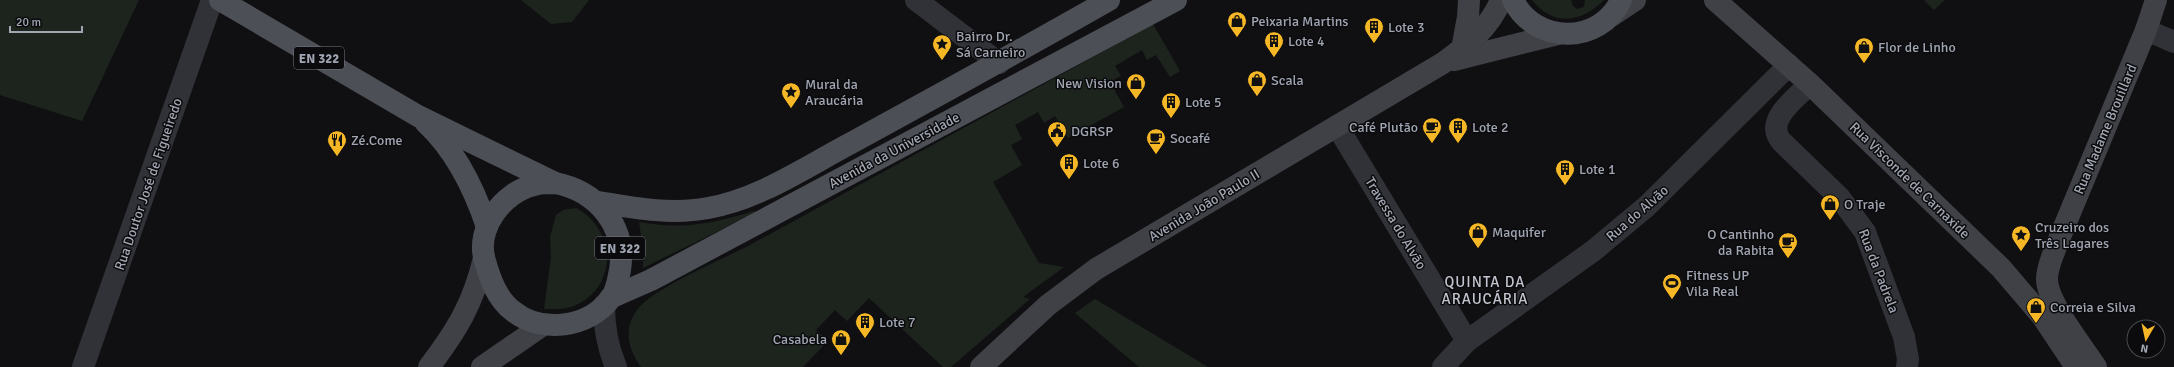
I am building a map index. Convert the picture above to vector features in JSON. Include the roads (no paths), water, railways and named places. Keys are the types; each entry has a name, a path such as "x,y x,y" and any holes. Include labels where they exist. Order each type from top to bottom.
{"main road":[{"name":"EN 322","path":"220,0 418,116 555,183 570,186 585,192 598,202 620,239 621,261 618,283 607,302 593,314 565,325 543,325 513,311 499,296 490,277 484,258 484,242 487,227 498,208 514,193 534,185 555,183"},
{"name":"Avenida da Universidade","path":"598,202 656,211 688,211 734,202 754,195 999,63 1109,0"},
{"name":"Avenida da Universidade","path":"607,302 1176,0"},
{"path":"1462,48 1468,17 1469,0"},
{"path":"1443,63 1488,25 1501,0"},
{"path":"1513,0 1519,10 1536,26 1558,34"},
{"path":"1443,63 1558,34 1582,33 1602,24 1616,8 1635,0"},
{"path":"1699,0 1721,5"},
{"name":"Rua Madame Brouillard","path":"2052,257 2146,30 2156,0"},
{"name":"Rua Visconde de Carnaxide","path":"1721,5 1810,84 2006,275 2042,316 2076,367"},
{"name":"Avenida João Paulo II","path":"981,367 1048,305 1088,274 1443,63"},
{"name":"EN 322","path":"418,116 434,131 453,155 473,190 487,227"},
{"path":"2006,275 2019,276 2031,274 2041,269 2052,257"},
{"path":"2052,257 2047,278 2051,295 2096,367"},
{"path":"429,367 462,321 472,301 484,258"},
{"path":"482,367 543,325"}],"street":[{"name":"Rua Doutor José de Figueiredo","path":"83,367 212,0"},
{"path":"916,0 999,63"},
{"path":"2146,30 2174,42"},
{"name":"Rua do Alvão","path":"1467,341 1592,251 1639,213 1789,65"},
{"name":"Rua da Padrela","path":"1810,84 1781,113 1776,125 1780,140 1840,198 1865,232 1904,337 1908,359 1907,367"},
{"name":"Travessa do Alvão","path":"1337,126 1467,341"},
{"path":"607,302 604,325 606,342 616,367"},
{"path":"1443,367 1467,341"}],"place":[{"name":"Peixaria Martins","path":"1237,38"},
{"name":"Lote 3","path":"1374,44"},
{"name":"Lote 4","path":"1274,58"},
{"name":"Bairro Dr. Sá Carneiro","path":"942,61"},
{"name":"Flor de Linho","path":"1864,64"},
{"name":"Scala","path":"1257,97"},
{"name":"New Vision","path":"1136,100"},
{"name":"Mural da Araucária","path":"791,109"},
{"name":"Lote 5","path":"1171,119"},
{"name":"Café Plutão","path":"1432,144"},
{"name":"Lote 2","path":"1458,144"},
{"name":"DGRSP","path":"1057,148"},
{"name":"Socafé","path":"1156,155"},
{"name":"Zé.Come","path":"337,157"},
{"name":"Lote 6","path":"1069,180"},
{"name":"Lote 1","path":"1565,186"},
{"name":"O Traje","path":"1830,221"},
{"name":"Maquifer","path":"1478,249"},
{"name":"Cruzeiro dos Três Lagares","path":"2021,252"},
{"name":"O Cantinho da Rabita","path":"1788,259"},
{"name":"Fitness UP Vila Real","path":"1672,300"},
{"name":"Correia e Silva","path":"2036,324"},
{"name":"Lote 7","path":"865,339"},
{"name":"Casabela","path":"841,356"}],"district":[{"name":"QUINTA DA ARAUCÁRIA","path":"1485,290"}]}
